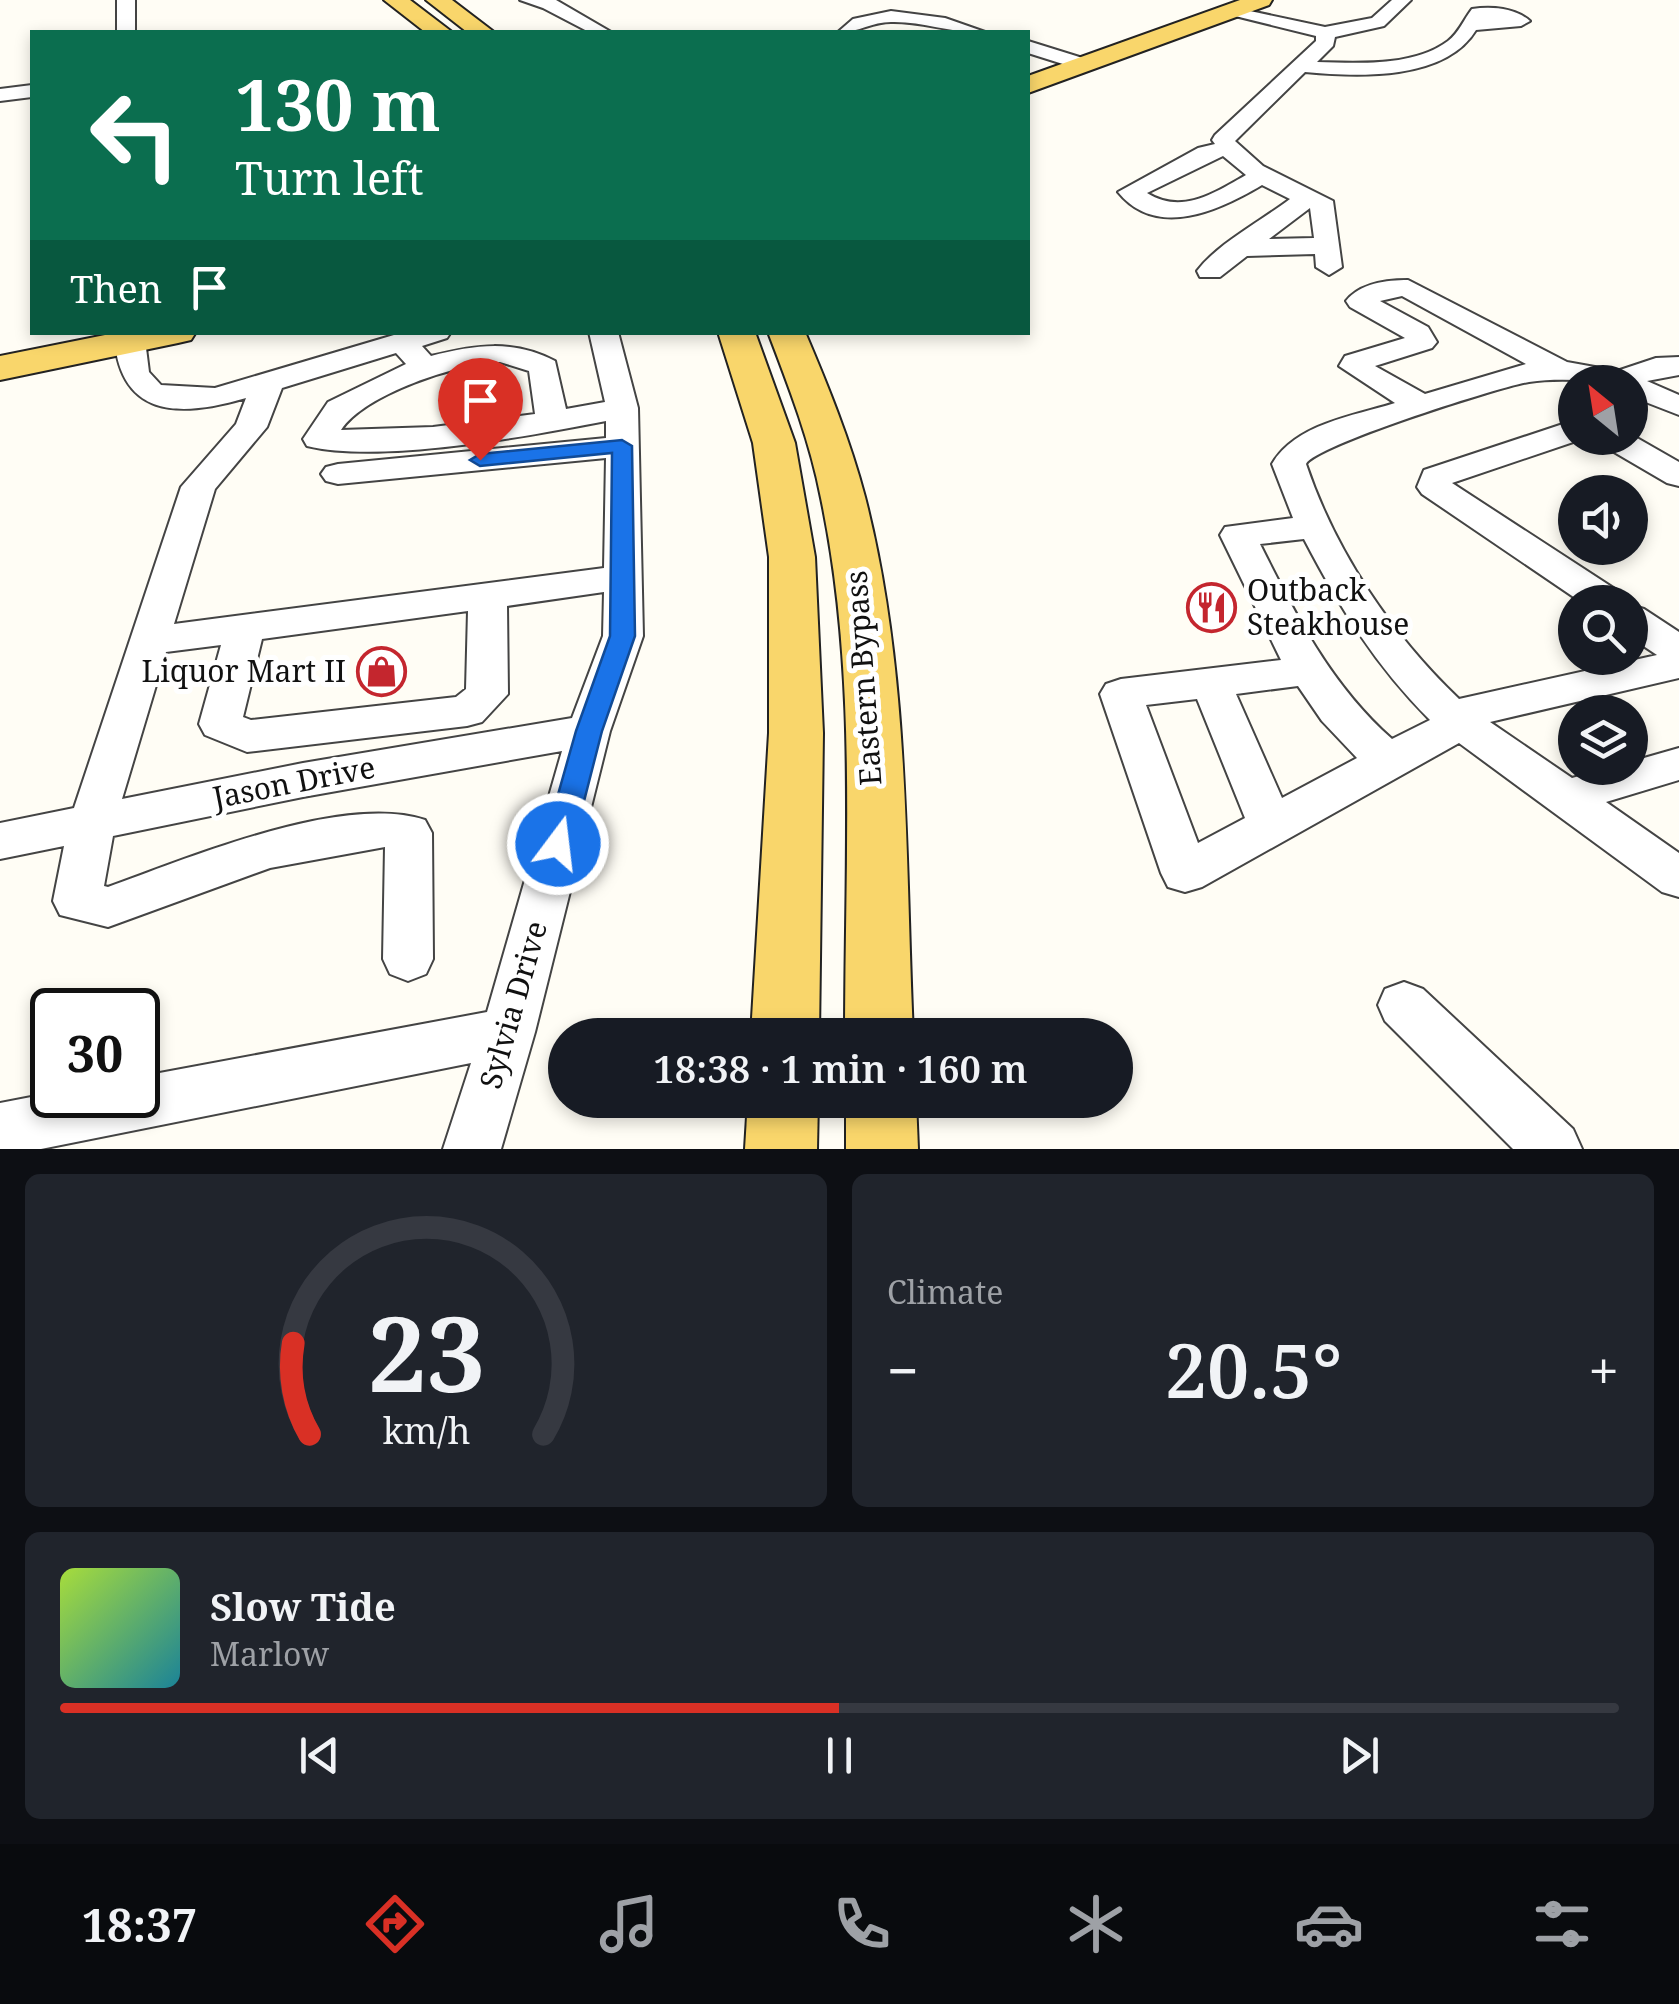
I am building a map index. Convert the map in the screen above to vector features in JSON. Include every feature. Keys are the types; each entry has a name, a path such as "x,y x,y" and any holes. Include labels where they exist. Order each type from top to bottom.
{"main road":[{"path":"395,0 437,30"},
{"path":"438,0 479,30"},
{"path":"1030,84 1261,0"},
{"name":"Eastern Bypass","path":"737,335 763,402 779,468 796,592 798,697 786,1018"},
{"name":"Eastern Bypass","path":"787,335 828,434 846,505 860,591 869,697 878,1018"},
{"path":"0,368 129,338"},
{"path":"781,1149 782,1118"},
{"path":"881,1118 882,1149"}],"street":[{"path":"126,0 126,30"},
{"path":"1233,10 1326,33 1378,22 1402,0"},
{"path":"539,2 598,30"},
{"path":"848,30 854,24 889,15 966,30"},
{"path":"1300,66 1366,68 1429,56 1453,47 1470,26"},
{"path":"1316,202 1263,175 1222,140 1326,42 1326,33"},
{"path":"1030,47 1082,64"},
{"path":"0,95 30,92"},
{"path":"1228,148 1206,153 1130,192 1144,204 1186,213 1200,210 1263,175"},
{"path":"1210,271 1236,248 1316,202"},
{"path":"1236,248 1328,257 1316,202"},
{"path":"1420,406 1354,366 1356,362 1422,342 1423,337 1360,301 1364,297 1408,288 1558,369"},
{"path":"129,338 129,366 135,381 151,392 185,399 217,397 428,335"},
{"name":"Sylvia Drive","path":"472,1149 508,1032 589,731 622,636 622,427 605,335"},
{"path":"402,343 424,367"},
{"path":"552,422 544,367 509,352 483,353 424,367 339,409 319,439 373,441 552,422 622,427"},
{"path":"1648,371 1679,366"},
{"path":"1558,370 1526,373 1330,434 1296,452 1289,464 1292,479 1377,636 1456,720 1679,878"},
{"path":"268,383 251,427 198,486 92,822 77,901 108,906 266,850 387,829 409,833 408,958"},
{"path":"1648,393 1679,406"},
{"path":"338,474 622,427"},
{"path":"1558,436 1436,477 1434,487 1581,585"},
{"path":"1643,455 1679,476"},
{"path":"1316,527 1238,535 1292,650 1350,729 1388,761"},
{"path":"149,641 622,578"},
{"path":"246,628 220,724 247,736 467,711 487,694 488,596"},
{"path":"1648,630 1679,651"},
{"path":"1307,671 1121,694 1185,873 1456,720 1679,664"},
{"path":"1211,683 1271,825"},
{"name":"Jason Drive","path":"0,840 303,780 589,731"},
{"path":"1566,797 1679,764"},
{"path":"1404,1005 1553,1149"},
{"path":"0,1130 508,1032"}],"place":[{"name":"Outback Steakhouse","path":"1212,608"},
{"name":"Liquor Mart II","path":"381,672"}],"route":[{"path":"480,460 622,446 622,636 589,731 558,844"}]}
